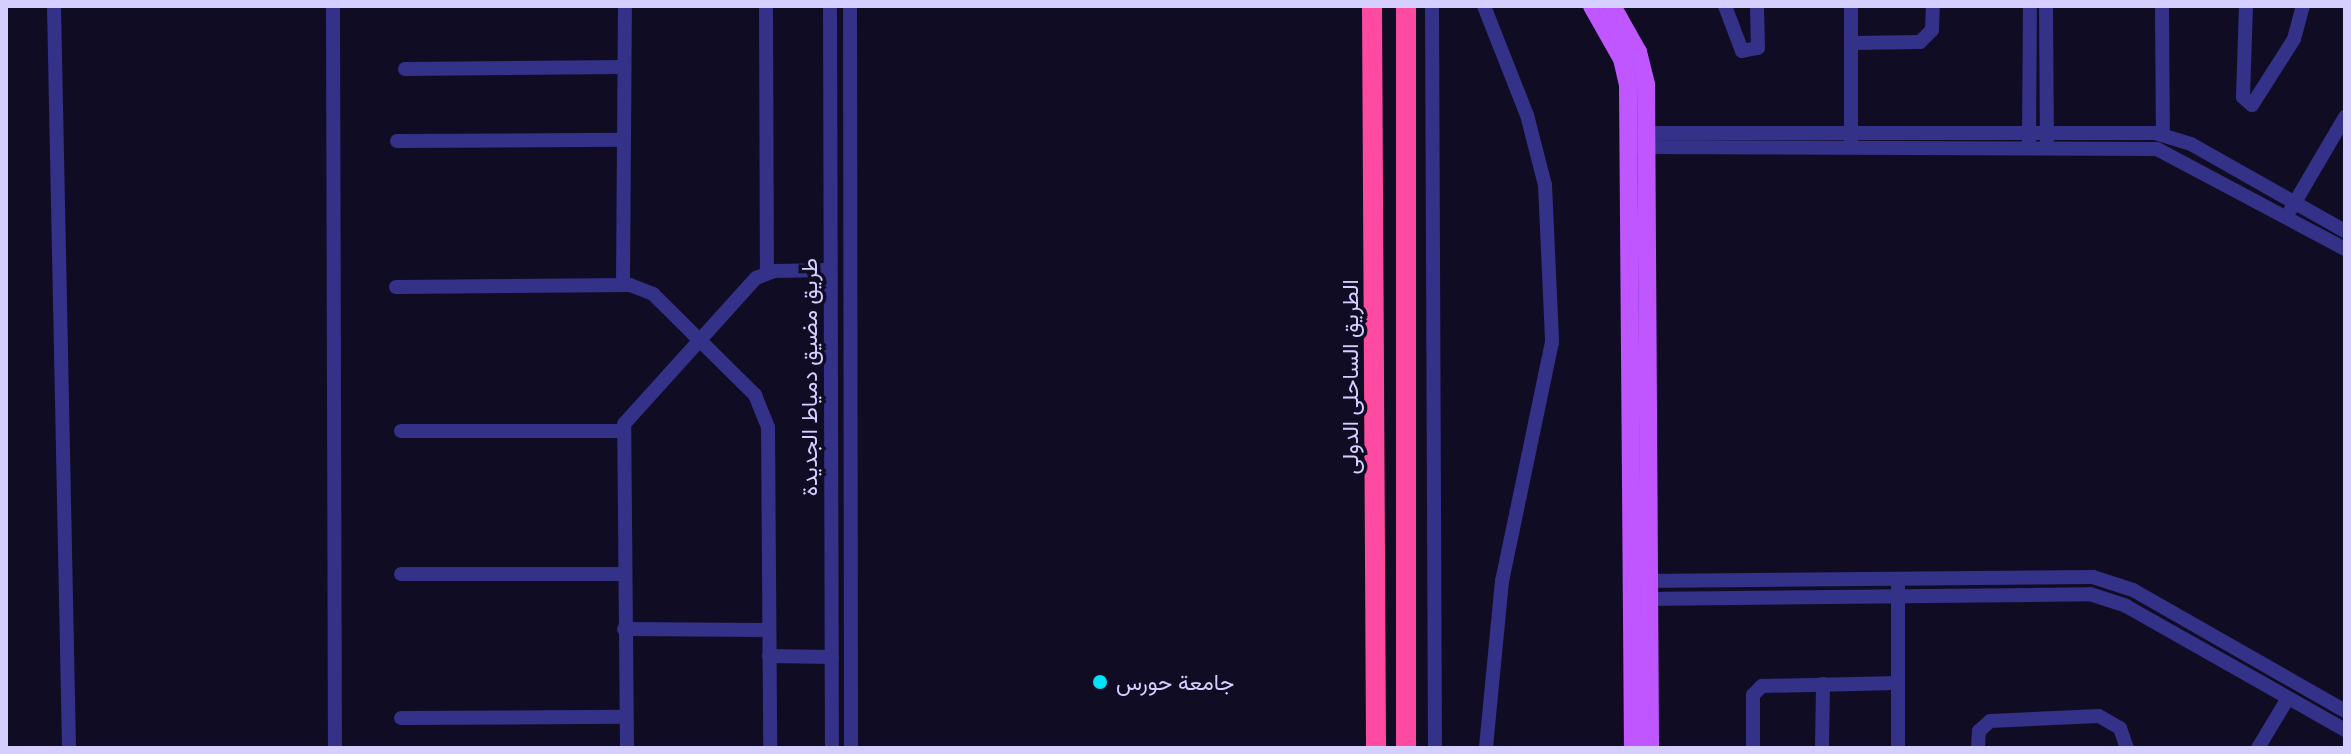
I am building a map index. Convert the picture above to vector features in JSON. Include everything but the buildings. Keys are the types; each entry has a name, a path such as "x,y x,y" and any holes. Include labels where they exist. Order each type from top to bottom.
{"highway":[{"name":"الطريق الساحلى الدولى","path":"1372,6 1376,748"},
{"path":"1406,6 1406,748"}],"main road":[{"path":"1592,6 1625,66 1637,140"},
{"path":"1612,6 1644,68 1637,140 1641,590 1650,748"},
{"path":"1633,748 1641,590"}],"street":[{"path":"54,6 69,748"},
{"path":"333,6 335,748"},
{"path":"623,283 625,6"},
{"path":"755,6 766,14 767,273"},
{"name":"طريق مضيق دمياط الجديدة","path":"830,6 832,748"},
{"name":"طريق مضيق دمياط الجديدة","path":"850,6 851,748"},
{"path":"1432,6 1435,748"},
{"path":"1484,6 1527,115 1545,185 1552,342 1502,581 1486,748"},
{"path":"1725,6 1742,51 1758,48 1757,6"},
{"path":"1851,6 1851,141"},
{"path":"1851,43 1920,42 1932,30 1933,6"},
{"path":"2030,6 2030,141"},
{"path":"2046,6 2047,141"},
{"path":"2162,6 2163,134"},
{"path":"2246,6 2243,97 2252,105 2294,39 2303,6"},
{"path":"2030,39 2046,39"},
{"path":"405,69 624,67"},
{"path":"2287,216 2345,117"},
{"path":"1637,140 2047,141 2163,134 2345,231"},
{"path":"397,141 624,140"},
{"path":"2047,141 2165,151 2345,249"},
{"path":"627,748 622,431 698,338 767,273 830,270"},
{"path":"396,287 623,283 653,294 750,388 766,418 770,748"},
{"path":"831,354 850,353"},
{"path":"401,431 622,431"},
{"path":"401,574 623,574"},
{"path":"1641,590 1898,578 2093,577 2121,584 2345,711"},
{"path":"1898,578 1898,748"},
{"path":"1641,590 1898,595 2090,594 2126,606 2345,730"},
{"path":"2182,638 2191,623"},
{"path":"624,629 769,630"},
{"path":"769,656 832,657"},
{"path":"1753,748 1756,689 1898,683"},
{"path":"1822,748 1823,684"},
{"path":"2258,748 2288,698"},
{"path":"1978,748 1979,731 1990,721 2099,716 2120,728 2127,748"},
{"path":"401,718 626,717"}],"place":[{"name":"جامعة حورس","path":"1100,682"}]}
